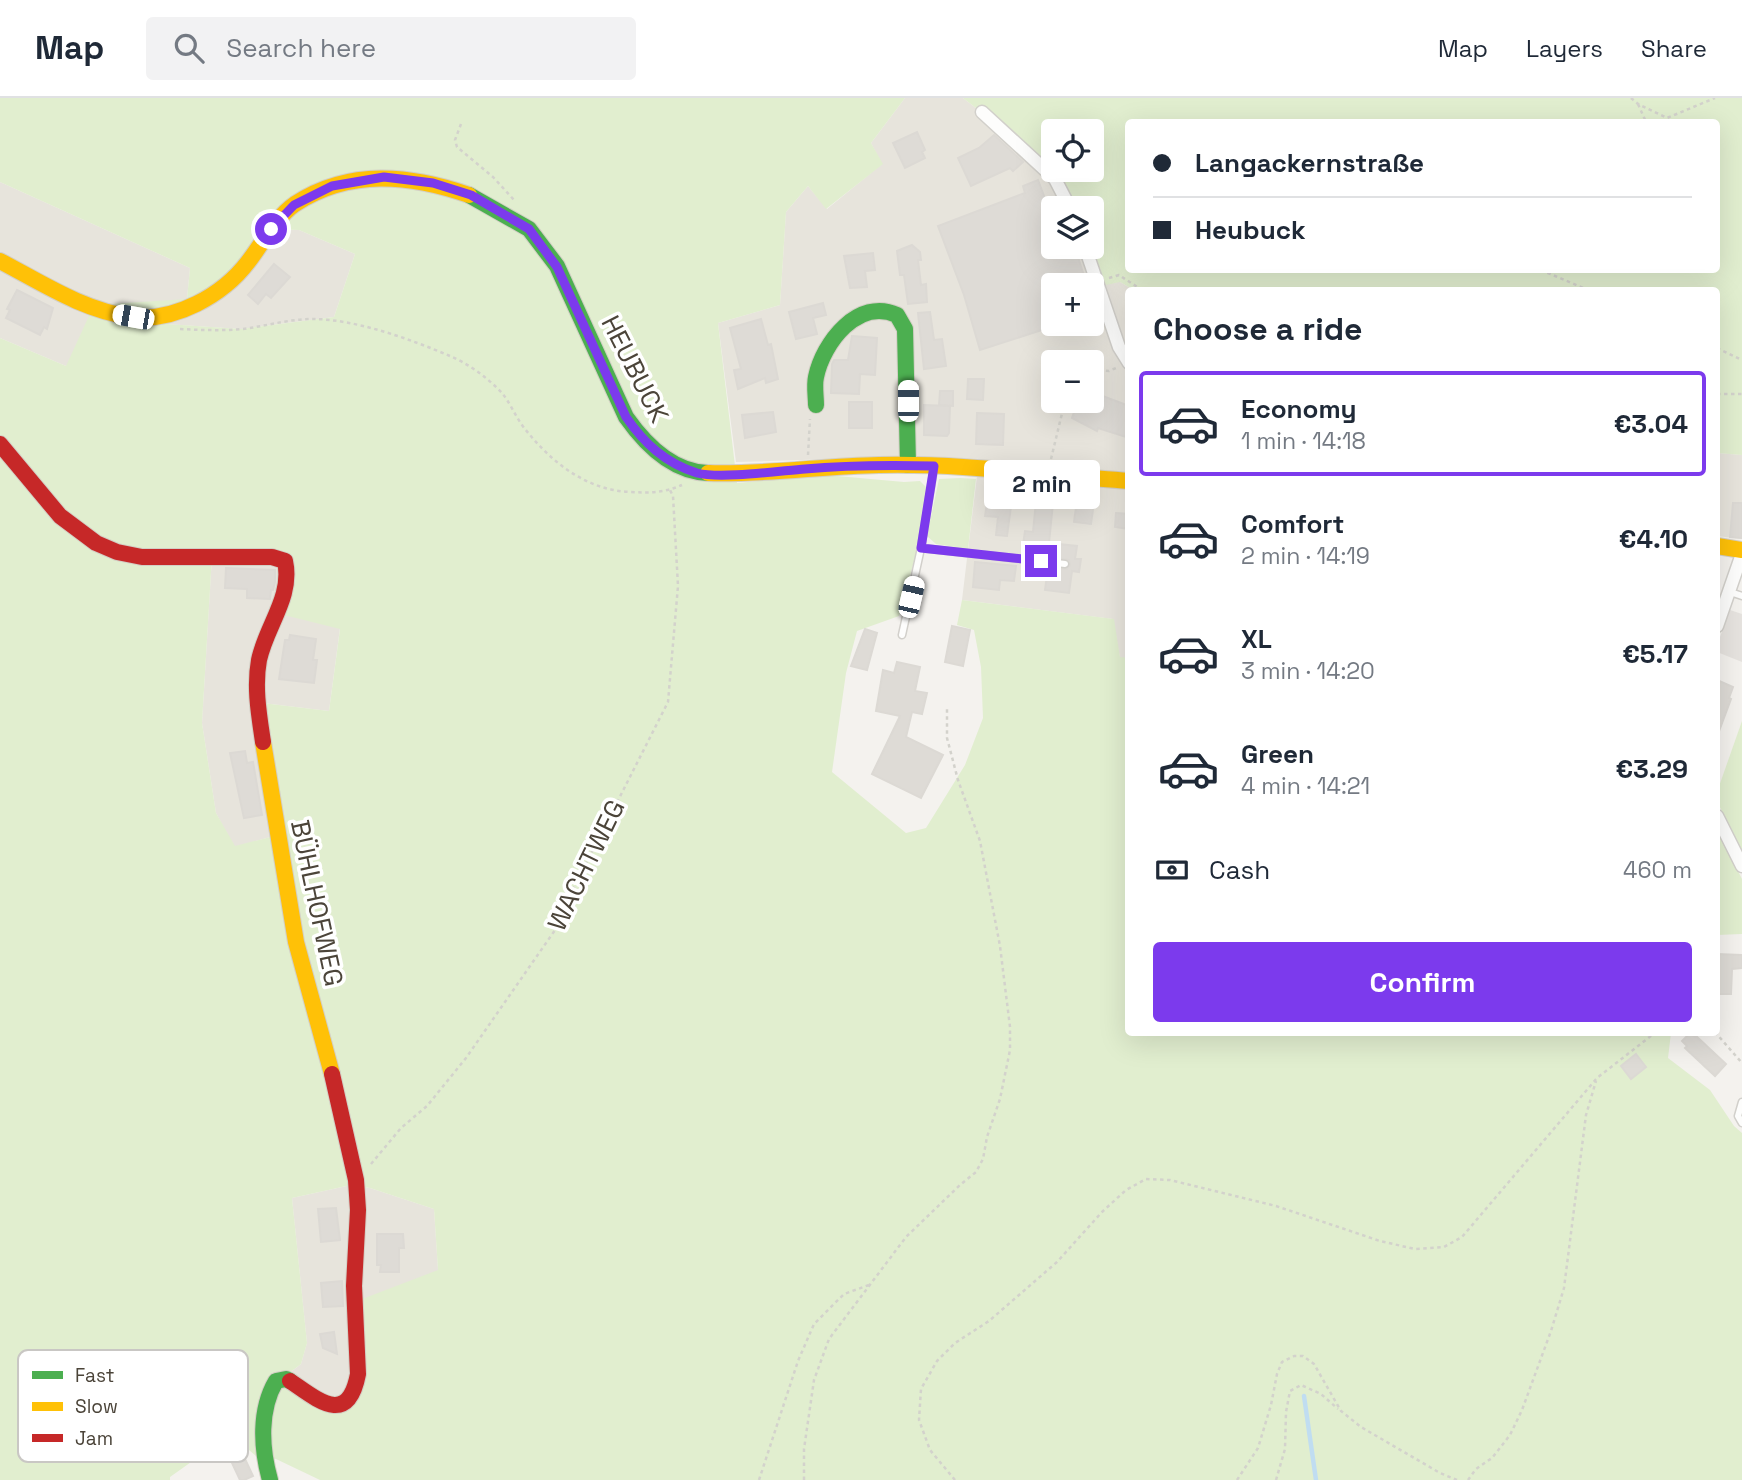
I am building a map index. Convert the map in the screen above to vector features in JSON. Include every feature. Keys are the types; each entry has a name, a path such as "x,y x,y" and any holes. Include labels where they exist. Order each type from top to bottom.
{"street":[{"path":"982,112 1055,179 1064,196"},
{"name":"HEUBUCK","path":"0,261 86,306 133,317 168,315 201,302 223,287 247,264 271,229 294,205 332,186 384,177 433,183 471,195 529,229 557,267 626,417 642,439 664,457 698,473 736,474 807,468 934,466 1125,481"},
{"path":"1104,300 1119,347 1125,357"},
{"path":"816,405 816,378 826,349 840,330 861,316 882,310 897,315 905,329 908,466"},
{"name":"BÜHLHOFWEG","path":"0,444 77,533 99,546 121,555 142,557 272,557 285,561 289,570 287,583 259,660 259,711 293,933 341,1107 356,1183 353,1280 358,1385 342,1405 328,1406 286,1379 276,1381 266,1399 264,1441 266,1470 270,1480"},
{"path":"1720,547 1742,552 1736,594 1720,621"},
{"path":"1720,822 1742,866"}],"lane":[{"path":"902,635 921,548 934,466"},
{"path":"921,548 1065,564"},
{"path":"1742,1102 1738,1116 1742,1122"}],"path":[{"path":"1631,98 1667,118 1715,98"},
{"path":"1638,104 1645,119"},
{"path":"461,124 455,140 457,147 493,177 516,202"},
{"path":"1548,273 1581,287"},
{"path":"1104,279 1119,275 1137,287"},
{"path":"169,329 241,329 314,319 359,326 452,357 485,378 503,394 524,428 542,448 582,481 601,489 654,493 688,482 698,473"},
{"path":"1720,349 1742,360"},
{"path":"1104,370 1110,371 1125,364"},
{"path":"1720,394 1742,394"},
{"path":"807,468 810,419 816,405"},
{"path":"1047,474 1062,413"},
{"name":"WACHTWEG","path":"356,1183 401,1128 427,1106 466,1058 562,920 570,895 668,702 678,586 676,530 670,490"},
{"path":"804,1480 804,1449 814,1380 830,1339 906,1237 976,1172 983,1159 987,1137 1000,1099 1010,1050 1010,1027 981,841 958,780 947,738 947,706"},
{"path":"955,1480 930,1450 919,1420 921,1389 937,1361 955,1343 989,1321 1056,1262 1101,1212 1126,1190 1146,1179 1170,1180 1276,1206 1403,1247 1444,1247 1462,1237 1597,1078 1651,1036"},
{"path":"1718,1036 1742,1063"},
{"path":"1468,1480 1476,1469 1492,1458 1510,1435 1551,1331 1564,1288 1586,1115 1597,1078"},
{"path":"759,1480 798,1362 814,1324 844,1294 869,1285"},
{"path":"1237,1480 1258,1448 1282,1362 1294,1356 1303,1356 1314,1364 1340,1411"},
{"path":"1276,1480 1286,1449 1286,1412 1290,1391 1301,1385 1321,1394 1361,1427 1457,1480"}],"shaded area":[{"path":"905,98 963,98 1041,166 1041,182 1057,182 1064,196 1041,196 1041,259 1099,259 1120,282 1129,287 1125,287 1125,658 1120,658 1113,619 962,600 979,459 928,456 736,462 718,323 780,305 786,212 808,186 827,209 882,164 871,143"},
{"path":"0,182 190,268 187,299 66,366 0,338"},
{"path":"271,229 299,230 355,254 334,317 241,329 166,324"},
{"path":"1720,453 1742,455 1742,539 1720,536"},
{"path":"212,556 272,557 340,628 329,711 254,702 274,836 234,847 216,813 202,723"},
{"path":"1730,610 1742,614 1742,662 1720,653 1720,637"},
{"path":"351,1185 370,1188 434,1209 438,1270 353,1387 335,1403 287,1375 301,1364 307,1343 292,1198"}],"green space":[{"path":"0,98 905,98 871,143 883,164 826,209 808,186 786,212 780,305 718,323 737,483 826,475 920,481 927,488 917,550 899,616 857,631 846,673 832,772 906,833 926,828 965,765 983,718 981,667 974,630 957,625 962,600 1114,619 1120,657 1125,658 1125,1036 1671,1036 1668,1058 1710,1090 1734,1126 1742,1133 1742,1480 320,1480 276,1459 256,1456 248,1449 248,1350 18,1350 18,1462 191,1462 170,1477 170,1480 0,1480 0,338 66,366 94,305 187,299 190,268 0,182","holes":["271,229 299,230 355,254 334,317 241,329 167,324 247,264","212,556 285,561 276,613 340,629 329,711 253,702 274,836 235,846 216,813 202,723","351,1185 370,1188 434,1209 438,1270 357,1301 353,1386 335,1403 288,1374 301,1364 307,1343 292,1198"]},
{"path":"963,98 1742,98 1742,455 1720,453 1720,287 1129,287 1120,282 1106,285 1104,273 1100,273 1094,259 1104,259 1104,196 1064,196 1057,182 1104,182 1104,119 1041,119 1041,166"},
{"path":"939,479 976,479 968,549 936,544 927,536"},
{"path":"1742,721 1742,853 1720,807 1720,783"},
{"path":"1720,835 1742,879 1742,934 1720,935"}],"building":[{"path":"917,132 925,150 922,152 925,158 905,168 893,143"},
{"path":"994,135 1023,162 1013,171 1010,168 971,186 958,158 979,148"},
{"path":"1038,180 1044,196 1041,196 1041,259 1079,259 1083,273 1041,273 1041,330 980,350 964,295 938,226 1025,193 1023,186"},
{"path":"912,245 920,252 921,260 918,260 921,285 926,284 927,302 908,304 897,251"},
{"path":"873,253 875,270 865,271 867,287 850,288 844,256"},
{"path":"274,264 290,277 271,298 266,294 258,304 248,295"},
{"path":"17,290 53,308 47,329 44,327 40,335 6,318 10,310 7,309"},
{"path":"823,303 826,315 813,318 817,334 796,339 789,312"},
{"path":"930,312 934,340 942,339 946,366 924,369 918,313"},
{"path":"761,319 768,345 771,344 778,379 766,383 765,378 738,389 734,370 741,369 730,328"},
{"path":"852,336 877,338 875,375 860,374 859,394 831,393 832,364 834,360 848,360"},
{"path":"968,379 984,379 983,400 967,399"},
{"path":"940,391 953,391 953,406 939,405"},
{"path":"1104,397 1125,404 1125,437 1098,428 1097,431 1072,418 1074,413 1104,413"},
{"path":"849,402 872,402 872,428 849,428"},
{"path":"924,405 950,406 947,436 924,435"},
{"path":"773,412 776,432 745,438 742,415"},
{"path":"977,413 1004,414 1003,445 976,444"},
{"path":"1037,491 1054,493 1049,543 1077,546 1075,559 1081,559 1079,572 1072,571 1069,593 1045,590 1048,568 1067,569 1069,560 1022,552 1025,531 1033,532"},
{"path":"1078,493 1095,495 1091,524 1074,522"},
{"path":"988,496 1012,499 1007,536 996,535 998,517 985,516"},
{"path":"1733,503 1742,503 1742,538 1730,537"},
{"path":"1116,513 1125,514 1125,528 1115,527"},
{"path":"975,562 1016,566 1014,581 1000,580 999,590 973,587"},
{"path":"226,568 275,570 270,599 247,598 247,589 225,588"},
{"path":"952,626 970,630 963,666 945,662"},
{"path":"865,629 877,633 867,670 851,666"},
{"path":"290,635 316,639 314,683 279,679 285,640 289,640"},
{"path":"897,662 920,667 915,691 927,693 922,714 912,712 906,737 943,755 921,798 872,774 900,716 876,711 883,670 894,673"},
{"path":"1720,681 1733,687 1729,698 1731,699 1720,729"},
{"path":"245,751 247,763 253,762 262,815 244,818 230,753"},
{"path":"1720,954 1742,955 1742,968 1732,969 1731,994 1720,994"},
{"path":"1687,1036 1696,1036 1726,1064 1715,1076 1685,1048 1687,1046 1682,1041"},
{"path":"1636,1054 1646,1067 1631,1079 1621,1066"},
{"path":"336,1208 340,1240 321,1242 318,1209"},
{"path":"377,1234 403,1234 404,1248 399,1248 399,1272 380,1272 381,1265 377,1265"},
{"path":"342,1281 343,1306 323,1307 321,1283"},
{"path":"334,1332 337,1354 323,1348 320,1334"},
{"path":"232,1462 246,1462 253,1476 240,1480"}],"waterway":[{"path":"1304,1396 1316,1480"}],"traffic: fast":[{"path":"469,195 529,229 557,266 626,417 642,437 671,462 683,468 708,473"},
{"path":"816,405 815,387 820,364 826,350 844,326 869,312 883,311 897,315 905,329 908,465"},
{"path":"270,1480 263,1442 264,1417 270,1392 276,1381 290,1381"}],"traffic: slow":[{"path":"0,261 97,309 132,317 165,315 197,304 225,285 248,262 281,216 316,192 359,180 381,178 425,183 469,195"},
{"path":"708,473 910,465 1125,481"},
{"path":"1720,546 1742,550"},
{"path":"263,742 296,942 332,1074"}],"traffic: jam":[{"path":"0,444 60,516 96,543 117,552 142,557 272,557 285,561 282,599 259,660 258,701 263,742"},
{"path":"290,1381 321,1401 339,1405 347,1400 358,1374 354,1286 358,1210 356,1180 332,1074"}],"route":[{"path":"271,229 294,205 332,186 384,177 433,183 471,195 529,229 557,267 626,417 642,439 664,457 698,473 736,474 879,465 934,466 921,548 1041,561"}]}
